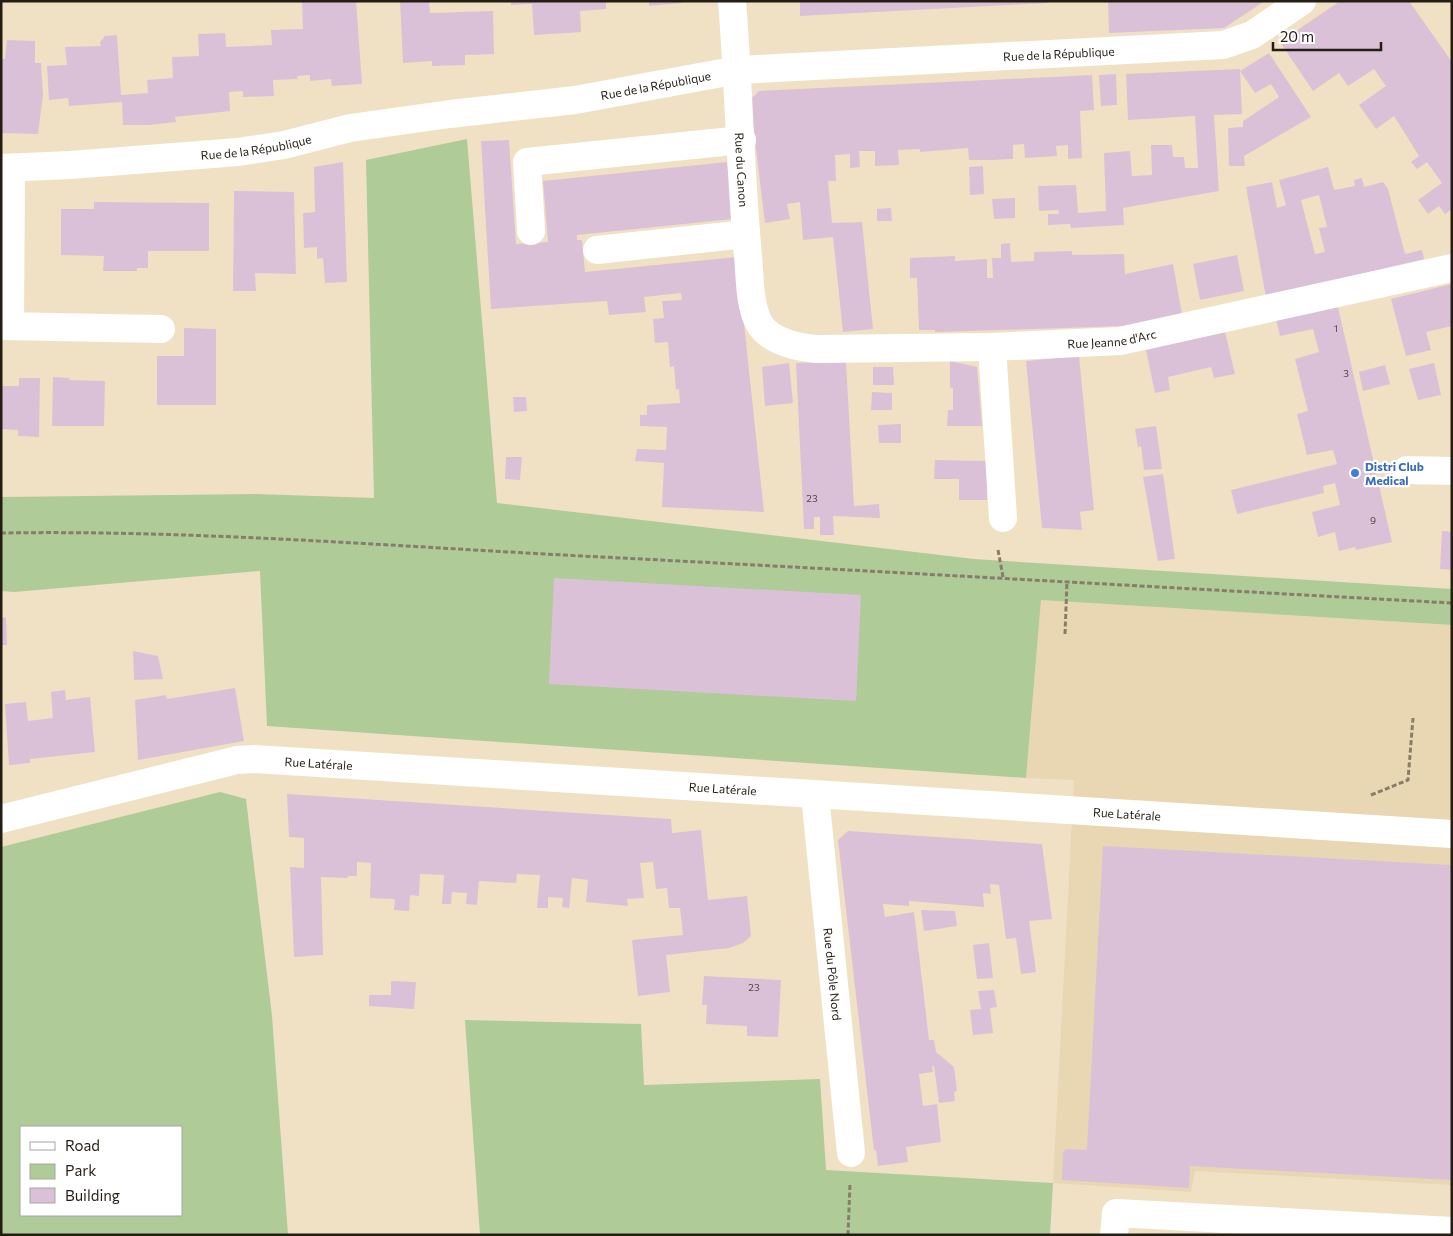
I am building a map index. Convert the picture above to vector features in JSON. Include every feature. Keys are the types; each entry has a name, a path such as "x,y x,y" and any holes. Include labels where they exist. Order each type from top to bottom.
{"street":[{"name":"Rue du Canon","path":"732,1 738,70 746,234 754,309 760,324 769,334"},
{"name":"Rue de la République","path":"6,168 262,149 350,128 450,114 575,100 738,70 1223,45 1252,35 1302,1"},
{"path":"531,231 527,162 742,140"},
{"path":"6,168 6,326 161,329"},
{"path":"597,250 746,234"},
{"name":"Rue Jeanne d'Arc","path":"769,334 782,342 798,347 816,349 992,347 1103,343 1140,338 1452,268"},
{"path":"992,347 1002,518"},
{"path":"1407,470 1452,471"},
{"name":"Rue Latérale","path":"1,819 237,760 254,759 1452,834"},
{"name":"Rue du Pôle Nord","path":"815,795 850,1153"},
{"path":"1114,1235 1116,1213 1452,1231"}],"path":[{"path":"1,533 66,532 213,536 1452,603"},
{"path":"1066,634 1067,582"},
{"path":"1408,780 1413,718"},
{"path":"848,1235 850,1153"}],"shaded area":[{"path":"1041,600 1452,625 1452,1185 1195,1171 1191,1192 1053,1183 1074,780 1026,778"}],"green space":[{"path":"467,139 497,503 974,559 1452,589 1452,625 1041,600 1026,778 267,726 260,571 14,592 1,591 1,497 256,494 374,498 366,160"},
{"path":"220,792 246,799 272,1016 288,1235 1,1235 1,847"},
{"path":"465,1020 641,1024 644,1085 820,1079 826,1170 1053,1183 1050,1235 480,1235"}],"building":[{"path":"302,1 356,1 362,84 332,86 331,79 310,81 310,75 297,76 298,79 273,80 274,96 243,97 243,91 229,92 230,111 175,117 176,122 149,125 123,125 122,102 69,106 68,98 49,100 47,66 67,65 65,47 101,46 100,42 105,36 117,35 121,95 148,93 147,80 173,78 172,57 199,56 198,34 225,33 226,47 272,45 271,30 303,29"},
{"path":"400,1 429,1 430,13 493,11 494,54 465,55 465,65 432,66 432,61 403,63"},
{"path":"511,1 606,1 606,9 580,11 581,32 534,35 532,4 511,5"},
{"path":"649,1 681,1 682,3 649,6"},
{"path":"800,1 1048,1 1048,3 800,16"},
{"path":"1108,1 1265,1 1224,28 1109,33"},
{"path":"1340,1 1409,1 1452,62 1452,209 1445,214 1439,206 1428,214 1418,200 1442,183 1427,162 1417,169 1411,162 1419,156 1394,116 1376,129 1359,105 1386,86 1374,69 1348,86 1339,73 1313,91 1280,42"},
{"path":"7,40 35,41 35,63 41,63 43,95 38,134 1,133 1,59 5,59"},
{"path":"1269,53 1311,117 1244,156 1245,166 1229,166 1228,128 1243,127 1243,121 1279,97 1271,84 1255,93 1240,71"},
{"path":"1240,69 1242,114 1214,115 1219,191 1123,208 1124,225 1071,228 1070,224 1048,225 1048,214 1059,214 1058,210 1039,211 1038,186 1076,185 1078,213 1106,211 1104,153 1130,151 1132,176 1152,175 1151,145 1172,145 1173,157 1184,157 1185,168 1198,168 1195,116 1128,120 1126,74"},
{"path":"1116,74 1117,105 1101,106 1099,75"},
{"path":"1092,75 1094,110 1080,111 1082,158 1068,159 1068,145 1056,146 1057,156 1025,158 1024,144 1013,145 1013,159 969,160 968,148 920,152 920,149 898,150 899,165 875,166 875,151 859,151 860,167 850,168 850,154 835,155 836,181 828,181 832,223 862,222 873,329 843,332 833,237 803,240 800,202 787,204 790,219 765,223 750,100 759,91"},
{"path":"509,140 516,244 548,242 543,181 727,162 733,219 577,235 577,240 582,240 585,272 737,257 764,512 662,507 664,463 635,461 637,449 666,450 667,427 640,426 640,415 647,415 647,405 680,403 679,389 676,390 674,366 670,367 668,342 655,343 653,319 664,318 662,301 682,300 681,293 644,297 646,312 609,315 607,301 491,309 481,141"},
{"path":"343,162 347,282 325,283 323,258 317,259 317,247 304,248 303,213 315,212 314,167"},
{"path":"983,166 984,194 970,195 969,167"},
{"path":"1328,167 1334,190 1355,186 1354,180 1362,178 1364,187 1383,182 1388,189 1405,254 1422,250 1424,259 1266,297 1246,187 1272,182 1277,208 1286,205 1279,180","holes":["1319,195 1327,227 1319,228 1325,252 1315,254 1301,200"]},
{"path":"234,191 294,192 296,274 255,273 256,291 233,291"},
{"path":"1015,198 1015,218 994,219 992,199"},
{"path":"94,202 209,203 209,251 148,251 148,268 137,268 137,271 103,271 104,256 61,255 61,209 94,209"},
{"path":"891,208 892,221 877,221 877,209"},
{"path":"1010,243 1011,262 1034,261 1034,252 1072,251 1072,255 1124,254 1125,274 1173,264 1182,314 1126,326 935,332 935,330 919,330 917,278 910,278 910,258 955,256 955,261 987,259 987,278 993,278 992,258 1001,258 1001,244"},
{"path":"1237,255 1244,291 1200,300 1193,264"},
{"path":"1452,284 1452,326 1426,332 1431,350 1406,356 1391,299"},
{"path":"1338,307 1392,542 1356,550 1355,547 1339,551 1335,532 1318,537 1312,512 1340,505 1335,483 1323,486 1324,493 1237,514 1231,490 1337,464 1333,450 1307,455 1297,414 1308,411 1295,359 1319,352 1313,329 1280,336 1276,319"},
{"path":"184,328 216,329 216,405 157,405 157,356 184,356"},
{"path":"1225,332 1235,374 1214,378 1211,367 1168,377 1170,390 1155,393 1146,350"},
{"path":"1079,356 1094,510 1080,512 1082,530 1042,528 1026,361"},
{"path":"950,361 977,367 982,426 947,426 948,410 953,410 953,388 950,388"},
{"path":"846,362 854,506 879,504 880,518 833,516 834,535 820,535 820,517 814,517 814,529 804,529 796,363"},
{"path":"789,363 793,403 765,406 762,367"},
{"path":"1434,363 1441,395 1418,400 1409,369"},
{"path":"1385,365 1390,384 1363,391 1359,372"},
{"path":"873,367 893,367 894,385 873,385"},
{"path":"53,377 70,378 69,380 105,381 104,426 52,426"},
{"path":"19,378 40,378 39,437 18,436 18,430 1,429 1,386 19,386"},
{"path":"872,392 892,393 892,410 871,410"},
{"path":"513,397 526,397 527,411 514,412"},
{"path":"901,424 901,443 879,443 878,425"},
{"path":"1156,426 1162,469 1144,470 1141,446 1138,447 1135,429"},
{"path":"506,457 522,457 520,480 505,479"},
{"path":"935,460 987,461 987,500 959,500 959,479 934,479"},
{"path":"1163,474 1175,559 1158,561 1143,477"},
{"path":"1442,531 1452,532 1452,570 1440,569"},
{"path":"554,578 861,595 856,701 549,684"},
{"path":"6,617 7,645 1,645 1,618"},
{"path":"133,651 158,656 163,679 134,680"},
{"path":"235,688 244,741 138,760 135,700 166,695 167,699"},
{"path":"65,690 66,700 90,697 95,752 30,759 30,763 9,765 5,704 26,702 28,721 53,718 51,692"},
{"path":"287,794 671,819 672,833 701,830 708,900 747,896 751,936 743,943 729,948 666,955 670,992 638,996 632,940 683,935 680,908 669,908 667,888 656,889 653,862 640,863 644,898 627,899 628,906 586,902 588,880 572,878 569,908 562,907 563,898 548,897 548,908 537,908 540,875 517,874 516,883 479,881 477,905 466,904 467,893 452,892 451,904 442,904 444,875 420,874 419,896 410,895 409,911 394,910 395,899 370,898 371,863 357,862 357,876 348,876 347,878 321,877 323,955 294,957 290,867 304,868 304,838 289,837"},
{"path":"848,831 1042,844 1052,919 1029,921 1036,972 1021,974 1016,938 1006,939 999,885 990,884 991,894 983,893 984,907 909,901 909,906 883,904 885,917 914,912 929,1040 934,1040 936,1052 954,1067 957,1091 954,1092 955,1101 939,1103 934,1066 932,1066 933,1072 919,1074 923,1106 937,1104 941,1142 906,1147 908,1162 878,1166 876,1150 874,1151 838,840"},
{"path":"1103,846 1452,865 1452,1180 1190,1166 1189,1188 1062,1180 1063,1152 1066,1149 1087,1150"},
{"path":"921,910 955,911 957,926 924,931"},
{"path":"989,943 993,978 977,979 973,945"},
{"path":"704,976 781,980 778,1037 747,1036 747,1026 706,1024 707,1005 702,1005"},
{"path":"391,981 416,982 414,1009 369,1006 369,995 391,995"},
{"path":"994,990 997,1007 990,1008 993,1033 973,1035 970,1010 981,1009 978,991"}],"place":[{"name":"Distri Club Medical","path":"1355,473"}]}
